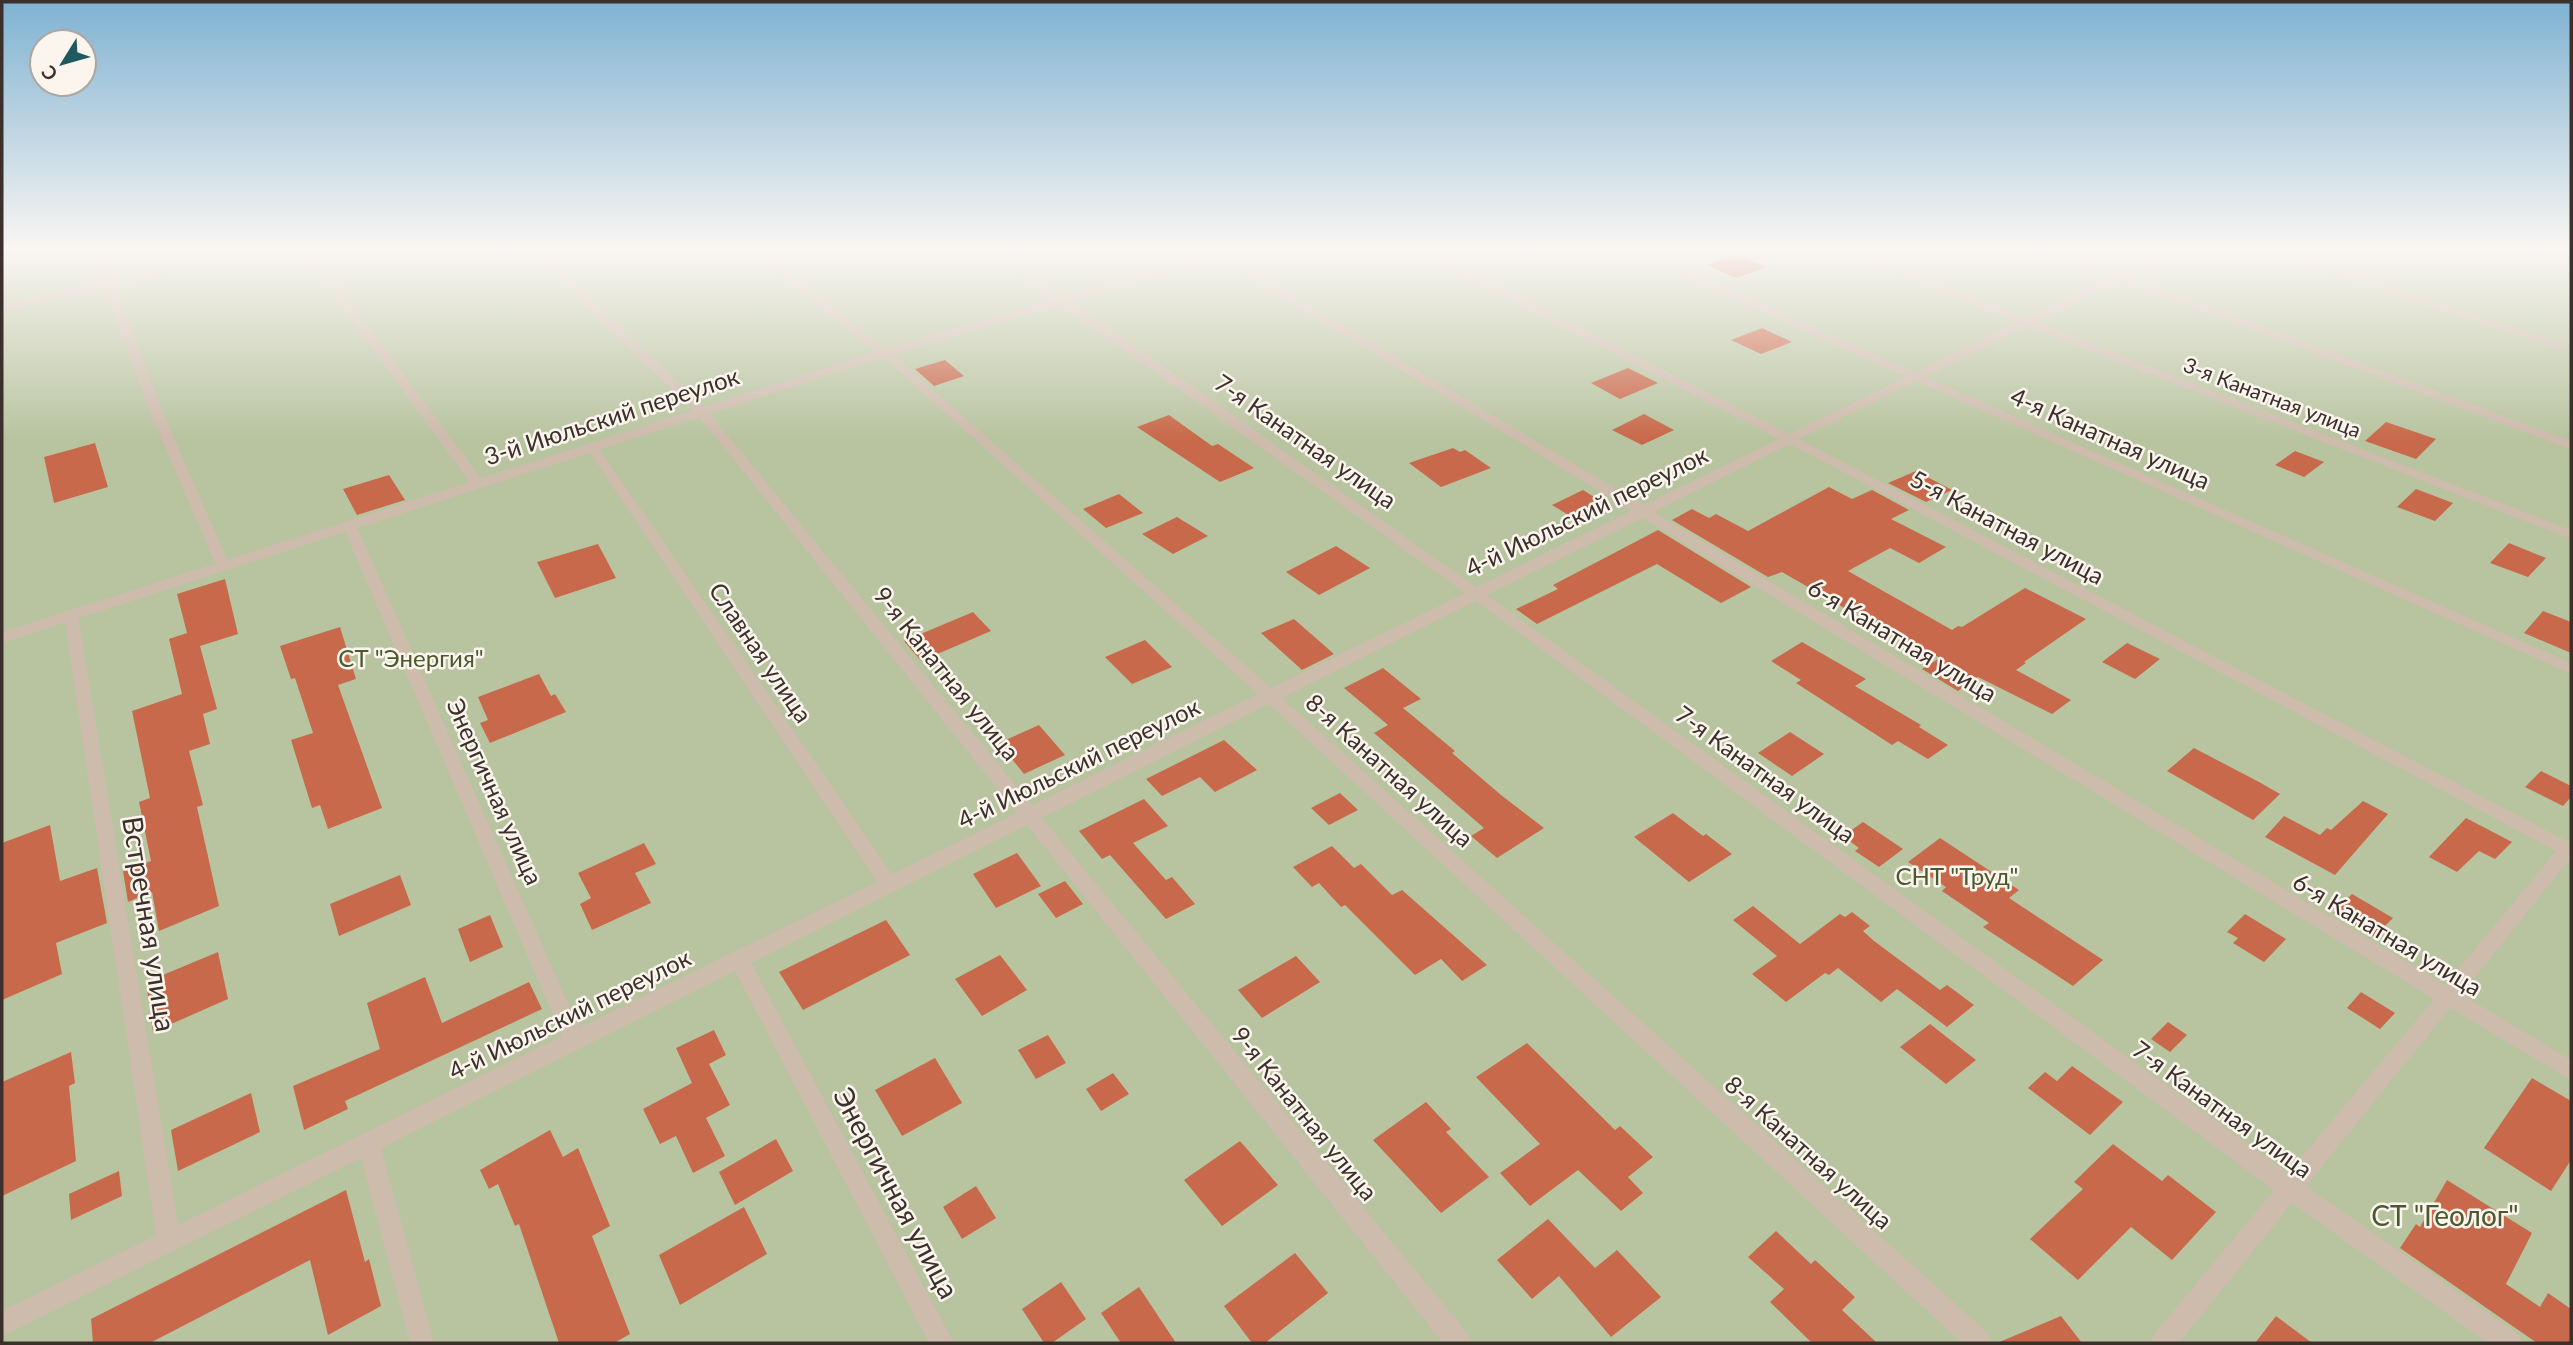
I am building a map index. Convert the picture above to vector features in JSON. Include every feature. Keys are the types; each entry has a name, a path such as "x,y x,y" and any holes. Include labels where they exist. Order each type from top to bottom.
{"street":[{"name":"3-й Июльский переулок","path":"2,638 702,412 1027,313"}],"lane":[{"path":"120,313 155,405 223,566"},
{"path":"352,313 478,484"},
{"name":"9-я Канатная улица","path":"598,313 702,412 1459,1343"},
{"name":"8-я Канатная улица","path":"832,313 885,354 1270,696 1980,1343"},
{"name":"7-я Канатная улица","path":"1079,313 1476,594 2290,1191 2509,1343"},
{"name":"6-я Канатная улица","path":"1314,313 2571,1071"},
{"name":"5-я Канатная улица","path":"1542,313 1789,439 2570,849"},
{"name":"4-я Канатная улица","path":"1771,313 2571,669"},
{"name":"3-я Канатная улица","path":"2002,313 2571,535"},
{"name":"4-й Июльский переулок","path":"2,1324 2045,313"},
{"path":"2220,313 2571,445"},
{"path":"2458,313 2564,347"},
{"name":"Славная улица","path":"593,447 889,885"},
{"name":"Энергичная улица","path":"349,525 574,1040"},
{"name":"Встречная улица","path":"71,615 169,1241"},
{"path":"2163,1343 2570,849"},
{"name":"Энергичная улица","path":"739,960 942,1343"},
{"path":"368,1142 422,1343"}],"green space":[{"path":"2,313 2571,313 2571,1343 2,1343"}],"building":[{"path":"1762,328 1792,342 1761,354 1731,340"},
{"path":"945,360 964,376 934,386 915,369"},
{"path":"1628,368 1658,383 1620,399 1591,383"},
{"path":"1644,414 1674,430 1642,445 1612,430"},
{"path":"1169,415 1212,446 1218,444 1254,468 1220,482 1137,427"},
{"path":"2386,422 2436,439 2416,459 2365,441"},
{"path":"95,443 108,487 54,503 44,457"},
{"path":"1453,448 1460,452 1465,450 1491,468 1441,487 1409,463"},
{"path":"2295,451 2324,462 2304,477 2275,465"},
{"path":"1916,471 1952,490 1926,502 1888,483"},
{"path":"389,475 405,500 357,515 343,489"},
{"path":"1829,487 1852,499 1872,490 1909,510 1891,519 1946,547 1919,563 1890,548 1848,571 1952,630 1958,626 1962,627 2025,588 2086,619 2016,670 2071,700 2052,714 1978,677 1958,691 1922,669 1940,658 1850,606 1846,609 1782,572 1768,577 1672,520 1692,509 1709,518 1716,514 1748,531"},
{"path":"2416,489 2453,503 2435,521 2397,507"},
{"path":"1583,490 1610,507 1575,519 1552,505"},
{"path":"1119,494 1143,513 1106,528 1083,509"},
{"path":"1177,517 1208,536 1173,554 1142,534"},
{"path":"1658,530 1751,587 1721,603 1657,564 1537,624 1516,609 1558,589 1553,585"},
{"path":"2509,543 2546,558 2528,577 2490,563"},
{"path":"598,544 616,578 555,598 537,562"},
{"path":"1336,546 1370,568 1319,595 1286,572"},
{"path":"225,579 238,634 200,646 217,709 203,714 210,744 189,751 203,805 197,807 219,906 159,931 152,892 128,902 123,871 151,861 139,802 150,798 132,711 182,694 169,639 187,633 177,594"},
{"path":"2543,611 2571,622 2571,653 2524,633"},
{"path":"973,612 991,631 921,661 904,641"},
{"path":"1294,619 1334,654 1302,670 1261,633"},
{"path":"340,627 356,679 338,685 382,808 328,829 320,805 312,808 291,740 313,733 295,678 291,679 280,646"},
{"path":"1145,640 1172,667 1132,684 1105,657"},
{"path":"1802,642 1866,679 1855,686 1921,725 1919,727 1948,745 1928,759 1898,741 1892,745 1796,683 1801,680 1771,661"},
{"path":"2127,643 2160,659 2135,679 2102,662"},
{"path":"1383,668 1421,699 1403,708 1455,751 1452,753 1501,795 1544,828 1497,858 1471,836 1484,828 1374,733 1388,725 1344,688"},
{"path":"539,674 551,696 555,694 566,712 490,743 480,723 488,720 478,697"},
{"path":"1039,725 1065,755 1024,774 999,743"},
{"path":"1790,732 1824,754 1792,776 1758,753"},
{"path":"1224,740 1257,770 1215,792 1200,777 1162,796 1146,779"},
{"path":"2194,748 2280,794 2253,820 2167,771"},
{"path":"2541,771 2571,786 2571,797 2563,806 2525,787"},
{"path":"1340,793 1358,810 1329,825 1311,808"},
{"path":"1144,799 1168,826 1133,843 1166,880 1172,877 1195,904 1166,919 1110,855 1102,859 1079,831"},
{"path":"2363,801 2388,814 2335,875 2265,837 2284,816 2320,835 2327,828 2331,830"},
{"path":"1673,813 1732,854 1689,882 1634,837"},
{"path":"2466,818 2512,842 2495,859 2479,851 2457,872 2429,857"},
{"path":"1863,822 1903,849 1879,867 1855,851 1859,848 1843,836"},
{"path":"50,825 60,881 97,868 107,923 56,943 62,974 2,1000 2,843"},
{"path":"1940,838 2019,890 2009,898 2103,960 2073,986 1983,927 1989,923 1942,891 1946,887 1908,862"},
{"path":"644,843 656,864 635,873 651,903 592,930 580,904 591,898 578,873"},
{"path":"1332,846 1354,868 1361,864 1392,895 1402,890 1487,965 1462,981 1441,959 1415,975 1345,905 1341,907 1319,883 1312,887 1293,867"},
{"path":"1017,853 1041,886 996,908 973,874"},
{"path":"400,875 411,905 339,936 330,904"},
{"path":"1065,881 1083,904 1056,918 1038,894"},
{"path":"2352,894 2393,918 2374,937 2333,913"},
{"path":"1753,906 1800,944 1840,914 1845,917 1852,912 1870,926 1863,931 1874,941 1940,990 1947,985 1974,1005 1947,1027 1897,989 1881,1002 1838,968 1829,975 1825,973 1786,1002 1752,974 1777,956 1733,920"},
{"path":"2245,914 2286,939 2264,962 2233,943 2238,938 2227,932"},
{"path":"490,915 503,947 470,962 458,929"},
{"path":"886,920 910,955 803,1010 779,972"},
{"path":"218,952 228,999 153,1032 146,982"},
{"path":"1000,955 1027,990 982,1016 955,979"},
{"path":"1296,956 1320,982 1262,1018 1238,990"},
{"path":"425,977 442,1023 529,982 542,1009 345,1101 348,1109 304,1130 293,1086 380,1049 367,1003"},
{"path":"2361,992 2395,1013 2380,1029 2347,1008"},
{"path":"2168,1022 2187,1035 2170,1052 2151,1039"},
{"path":"1930,1024 1976,1060 1946,1084 1900,1047"},
{"path":"714,1030 726,1055 709,1064 730,1105 706,1118 725,1156 693,1173 676,1136 660,1144 643,1109 692,1083 676,1048"},
{"path":"1048,1035 1066,1063 1036,1079 1018,1050"},
{"path":"1527,1043 1615,1130 1620,1126 1653,1157 1628,1177 1643,1193 1621,1211 1578,1170 1530,1206 1500,1173 1540,1144 1476,1077"},
{"path":"71,1052 75,1083 69,1086 76,1161 2,1196 2,1082"},
{"path":"935,1058 962,1103 902,1136 875,1090"},
{"path":"2072,1066 2123,1102 2090,1135 2028,1088 2045,1072 2057,1081"},
{"path":"1113,1073 1129,1094 1101,1111 1086,1089"},
{"path":"2532,1078 2571,1101 2571,1160 2551,1191 2484,1148"},
{"path":"251,1093 260,1132 178,1171 171,1130"},
{"path":"1426,1102 1451,1129 1446,1132 1489,1177 1441,1213 1373,1140"},
{"path":"550,1130 563,1157 578,1148 610,1226 592,1236 630,1334 614,1343 559,1343 519,1224 515,1226 498,1184 489,1189 480,1170"},
{"path":"776,1139 793,1171 735,1205 719,1172"},
{"path":"1240,1141 1278,1185 1222,1226 1184,1180"},
{"path":"2113,1144 2162,1181 2168,1175 2216,1212 2172,1260 2131,1227 2078,1280 2030,1239 2083,1189 2074,1182"},
{"path":"119,1171 122,1196 71,1220 69,1194"},
{"path":"2447,1180 2532,1233 2506,1284 2540,1307 2548,1293 2571,1309 2571,1343 2537,1343 2400,1248 2416,1224 2420,1227"},
{"path":"976,1186 996,1218 962,1239 943,1207"},
{"path":"346,1190 365,1262 369,1259 381,1306 328,1335 310,1260 150,1343 93,1343 91,1319"},
{"path":"744,1207 767,1254 680,1305 659,1255"},
{"path":"1548,1219 1595,1268 1617,1250 1661,1297 1611,1337 1559,1276 1532,1299 1497,1260"},
{"path":"1776,1231 1811,1264 1815,1260 1855,1297 1842,1310 1877,1343 1812,1343 1770,1302 1784,1289 1748,1257"},
{"path":"1295,1253 1328,1293 1265,1343 1252,1343 1224,1306"},
{"path":"1061,1282 1086,1319 1052,1343 1044,1343 1022,1309"},
{"path":"1139,1287 1176,1343 1121,1343 1101,1313"},
{"path":"2061,1316 2082,1343 1997,1343"},
{"path":"2276,1316 2312,1343 2255,1343"}],"park label":[{"name":"СТ \"Энергия\"","path":"411,659"},
{"name":"СНТ \"Труд\"","path":"1957,877"},
{"name":"СТ \"Геолог\"","path":"2445,1216"}]}
